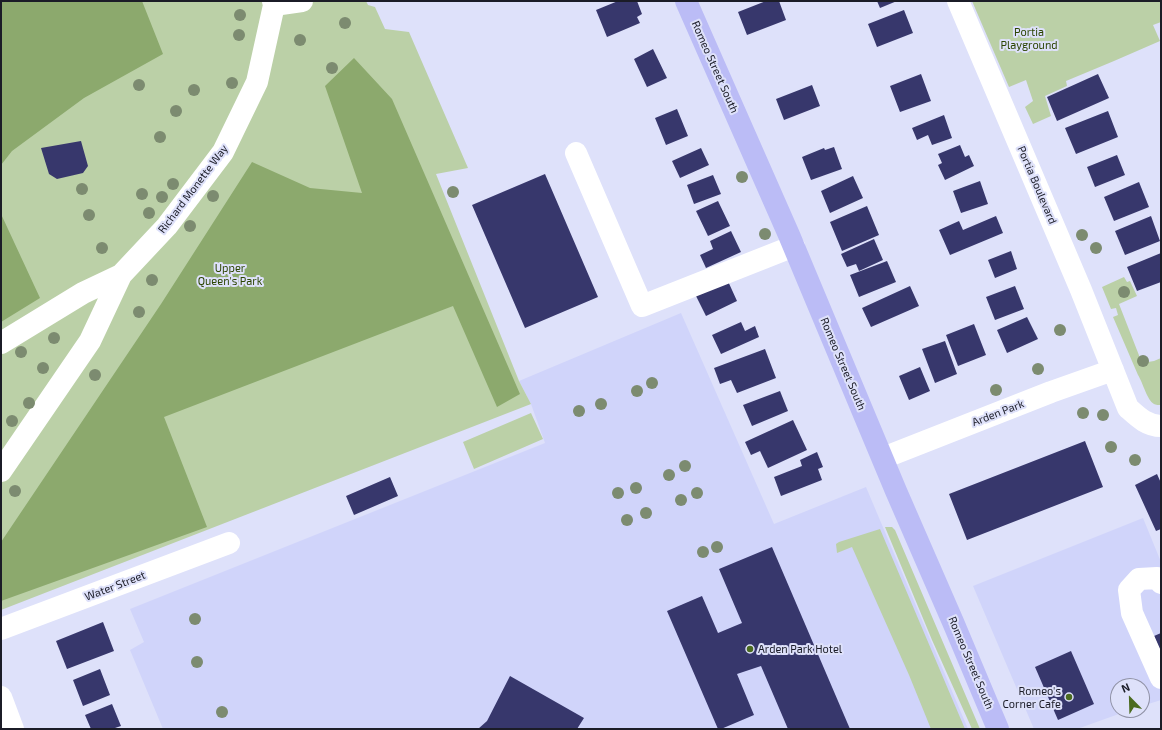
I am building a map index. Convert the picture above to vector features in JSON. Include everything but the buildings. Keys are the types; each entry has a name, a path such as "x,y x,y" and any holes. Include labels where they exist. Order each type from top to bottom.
{"main road":[{"name":"Romeo Street South","path":"686,1 794,246 998,729"}],"street":[{"path":"273,3 302,1"},
{"name":"Portia Boulevard","path":"958,1 1076,277 1128,408 1142,420 1153,426 1161,426"},
{"name":"Richard Monette Way","path":"1,471 90,341 121,275 167,226 223,152 257,82 273,3"},
{"path":"576,153 642,306 794,246"},
{"name":"Richard Monette Way","path":"1,344 83,293 121,275"},
{"name":"Arden Park","path":"883,458 1051,392 1113,370"},
{"name":"Water Street","path":"1,629 229,543"},
{"path":"1161,584 1156,578 1139,579 1129,590 1132,613 1161,678"},
{"path":"1,697 13,729"}],"shaded area":[{"path":"681,313 774,524 866,487 968,729 163,729 130,650 144,642 130,609 545,443 531,404 519,381"},
{"path":"1143,518 1161,562 1161,700 1150,703 1150,678 1110,678 1110,717 1077,729 1034,729 973,586"}],"green space":[{"name":"Upper Queen's Park","path":"1,1 366,1 368,5 375,7 385,29 409,32 468,168 436,174 519,381 531,404 1,610"},
{"path":"1,1 142,1 163,54 84,98 12,151 1,165"},
{"name":"Portia Playground","path":"972,1 1161,1 1161,22 1153,25 1160,41 1066,81 1067,86 1045,96 1051,116 1033,124 1025,107 1033,101 1026,80 1009,87"},
{"path":"354,58 392,99 520,394 497,407 453,306 164,417 207,527 1,601 1,542 161,304 252,162 310,188 362,193 325,86"},
{"path":"1,214 40,298 1,322"},
{"path":"1124,277 1127,282 1130,281 1137,296 1119,304 1142,363 1161,358 1161,405 1154,404 1147,395 1113,317 1118,315 1116,308 1111,309 1102,287"},
{"path":"531,413 543,439 474,469 463,442"},
{"path":"885,527 892,527 895,530 980,729 972,729 932,640"},
{"path":"880,529 965,729 931,729 909,675 852,547 837,553 836,544 839,542"}],"place":[{"name":"Arden Park Hotel","path":"750,649"},
{"name":"Romeo's Corner Cafe","path":"1069,697"}]}
